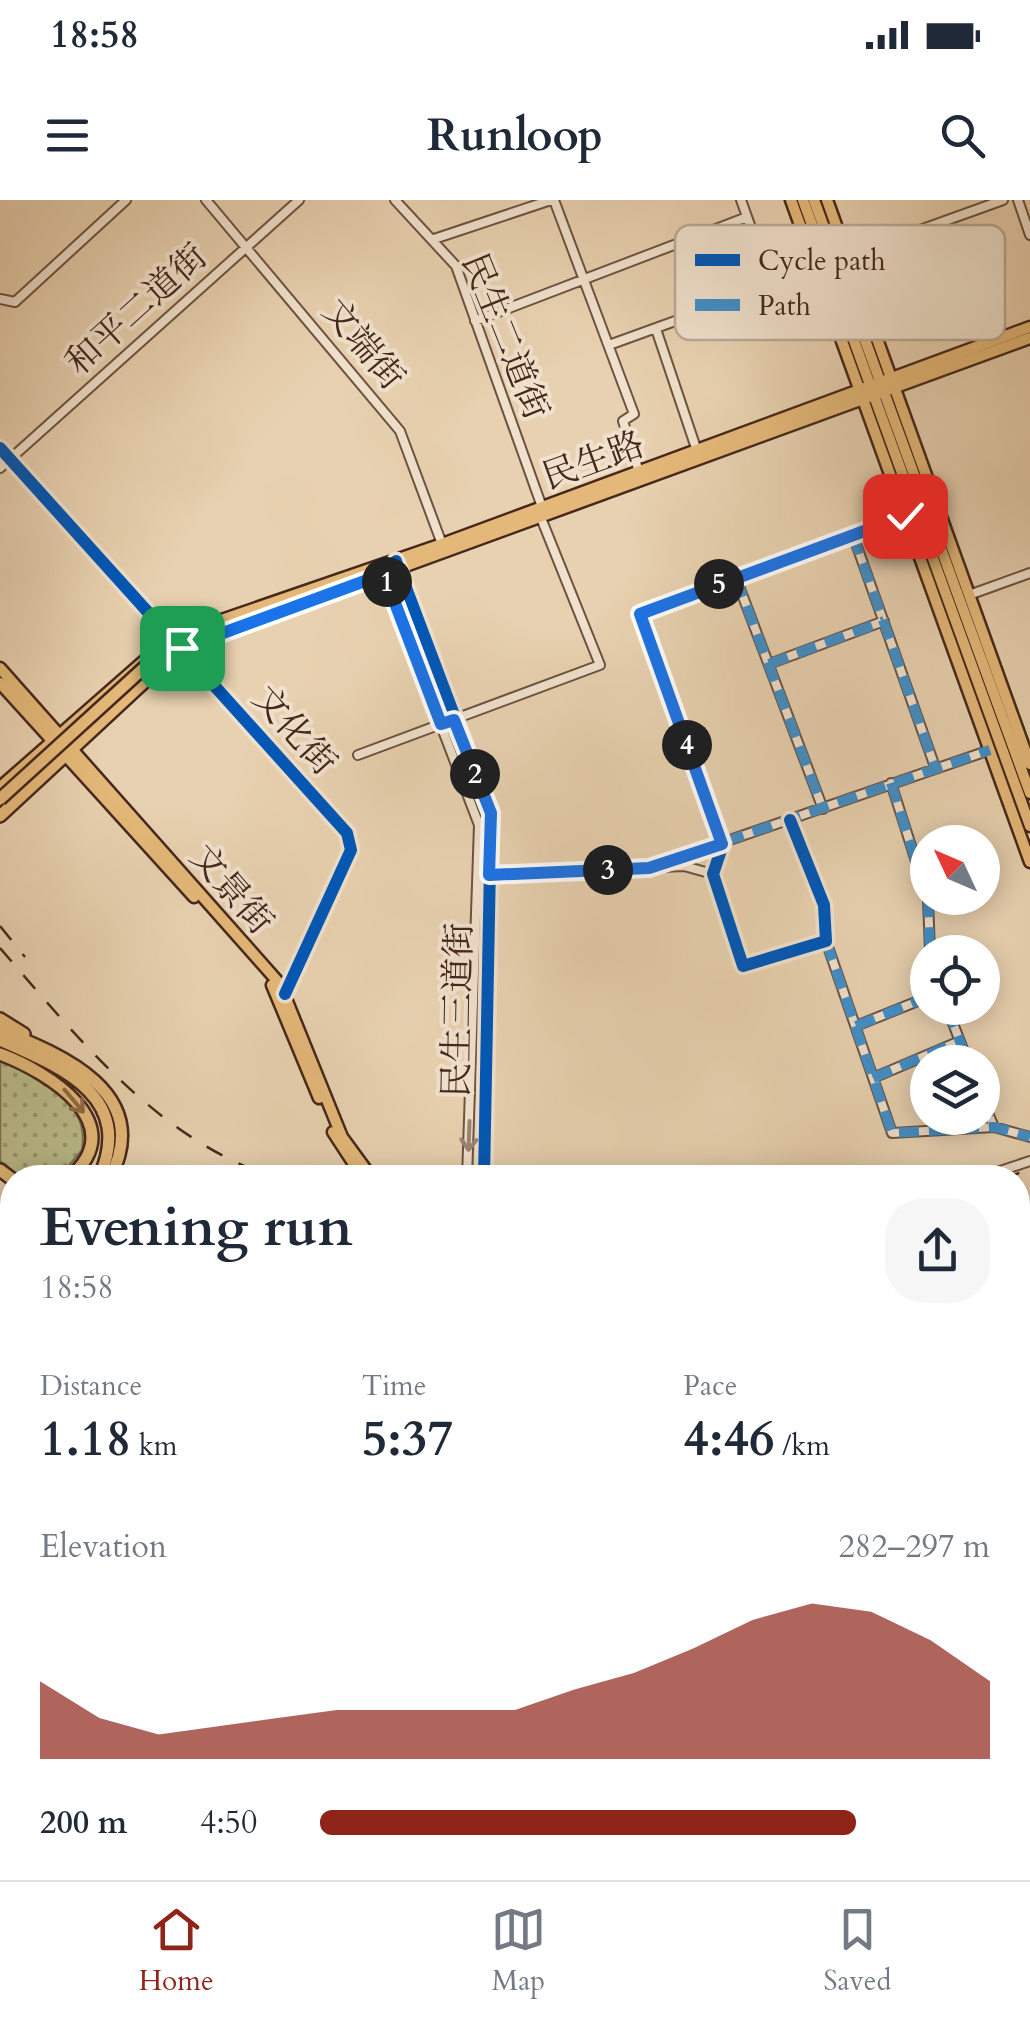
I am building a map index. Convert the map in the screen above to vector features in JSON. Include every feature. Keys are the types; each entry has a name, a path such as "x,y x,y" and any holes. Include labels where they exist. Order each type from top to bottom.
{"highway":[{"path":"0,788 172,637"},
{"path":"0,799 146,666 182,648"},
{"path":"0,816 182,648"},
{"path":"0,1019 95,1078 115,1110 122,1141 114,1165"},
{"path":"0,1030 49,1050"},
{"path":"0,1040 62,1069 92,1092 108,1123 104,1165"},
{"path":"0,1054 52,1080 82,1107 91,1140 82,1165"}],"main road":[{"path":"791,200 807,225"},
{"path":"803,200 815,225"},
{"path":"814,200 821,225"},
{"path":"828,200 830,225"},
{"name":"民生路","path":"1005,337 1030,327"},
{"name":"民生路","path":"172,637 397,565 696,450 1030,338"},
{"path":"860,340 963,625 1030,794"},
{"path":"860,340 878,390 969,595 1030,764"},
{"name":"民生路","path":"397,565 442,544 878,390 999,340"},
{"path":"878,390 905,516 1030,862"},
{"name":"民生路","path":"182,648 382,570"},
{"path":"945,576 969,595"},
{"path":"938,602 945,576"},
{"path":"963,625 969,595"},
{"path":"938,602 963,625 1030,826"},
{"name":"文景街","path":"0,668 55,737 276,991 336,1140 354,1165"},
{"name":"文景街","path":"0,684 55,737"},
{"name":"文景街","path":"69,753 285,994 342,1137 362,1165"}],"street":[{"path":"0,299 15,302 126,200"},
{"name":"文端街","path":"206,200 400,431 442,544"},
{"name":"和平二道街","path":"0,468 299,200"},
{"name":"民生二道街","path":"358,755 600,665 540,511 456,266 395,200"},
{"path":"434,239 553,200 634,414 623,421 639,472"},
{"path":"741,200 750,225"},
{"path":"936,225 1004,200"},
{"path":"1018,200 1030,235"},
{"path":"724,225 747,216"},
{"path":"475,321 675,244"},
{"path":"609,346 675,321"},
{"path":"656,328 696,450"},
{"name":"文化街","path":"0,448 350,839 350,850 285,994"},
{"path":"826,941 743,966 713,874 722,844 640,614 905,516"},
{"path":"853,535 935,767"},
{"name":"民生三道街","path":"397,565 491,813 484,1165"},
{"name":"民生三道街","path":"382,570 479,825 467,1165"},
{"path":"969,595 1030,573"},
{"path":"736,578 823,808"},
{"path":"769,664 884,621"},
{"path":"649,868 990,750"},
{"path":"891,783 928,900 929,935"},
{"path":"790,820 824,905 826,941 892,1133 910,1132"},
{"path":"489,875 684,866 713,874"},
{"path":"856,1026 910,1004"},
{"path":"954,1025 961,1045"},
{"path":"873,1078 960,1042"},
{"path":"1000,1129 1030,1136"}],"green space":[{"path":"0,1057 59,1092 71,1103 83,1132 82,1150 70,1165 5,1165 0,1161"}],"railway":[{"path":"0,926 25,957"},
{"path":"0,948 122,1082 193,1138 243,1165"}],"marked path":[{"path":"853,535 935,767"},
{"path":"736,578 823,809"},
{"path":"769,664 884,621"},
{"path":"489,875 649,868 990,750"},
{"path":"891,783 928,899 929,935"},
{"path":"826,941 892,1133 994,1127 1030,1137"},
{"path":"856,1026 910,1004"},
{"path":"954,1025 961,1045"},
{"path":"873,1078 960,1041"}],"cycle path":[{"path":"0,448 347,833 351,850 285,994"},
{"path":"790,820 824,905 826,941 743,966 713,874 723,844 640,614 905,516"},
{"path":"396,561 491,813 484,1165"}],"route":[{"path":"182,648 384,574 441,724 454,720 491,813 489,875 649,868 722,844 640,614 905,516"}]}
